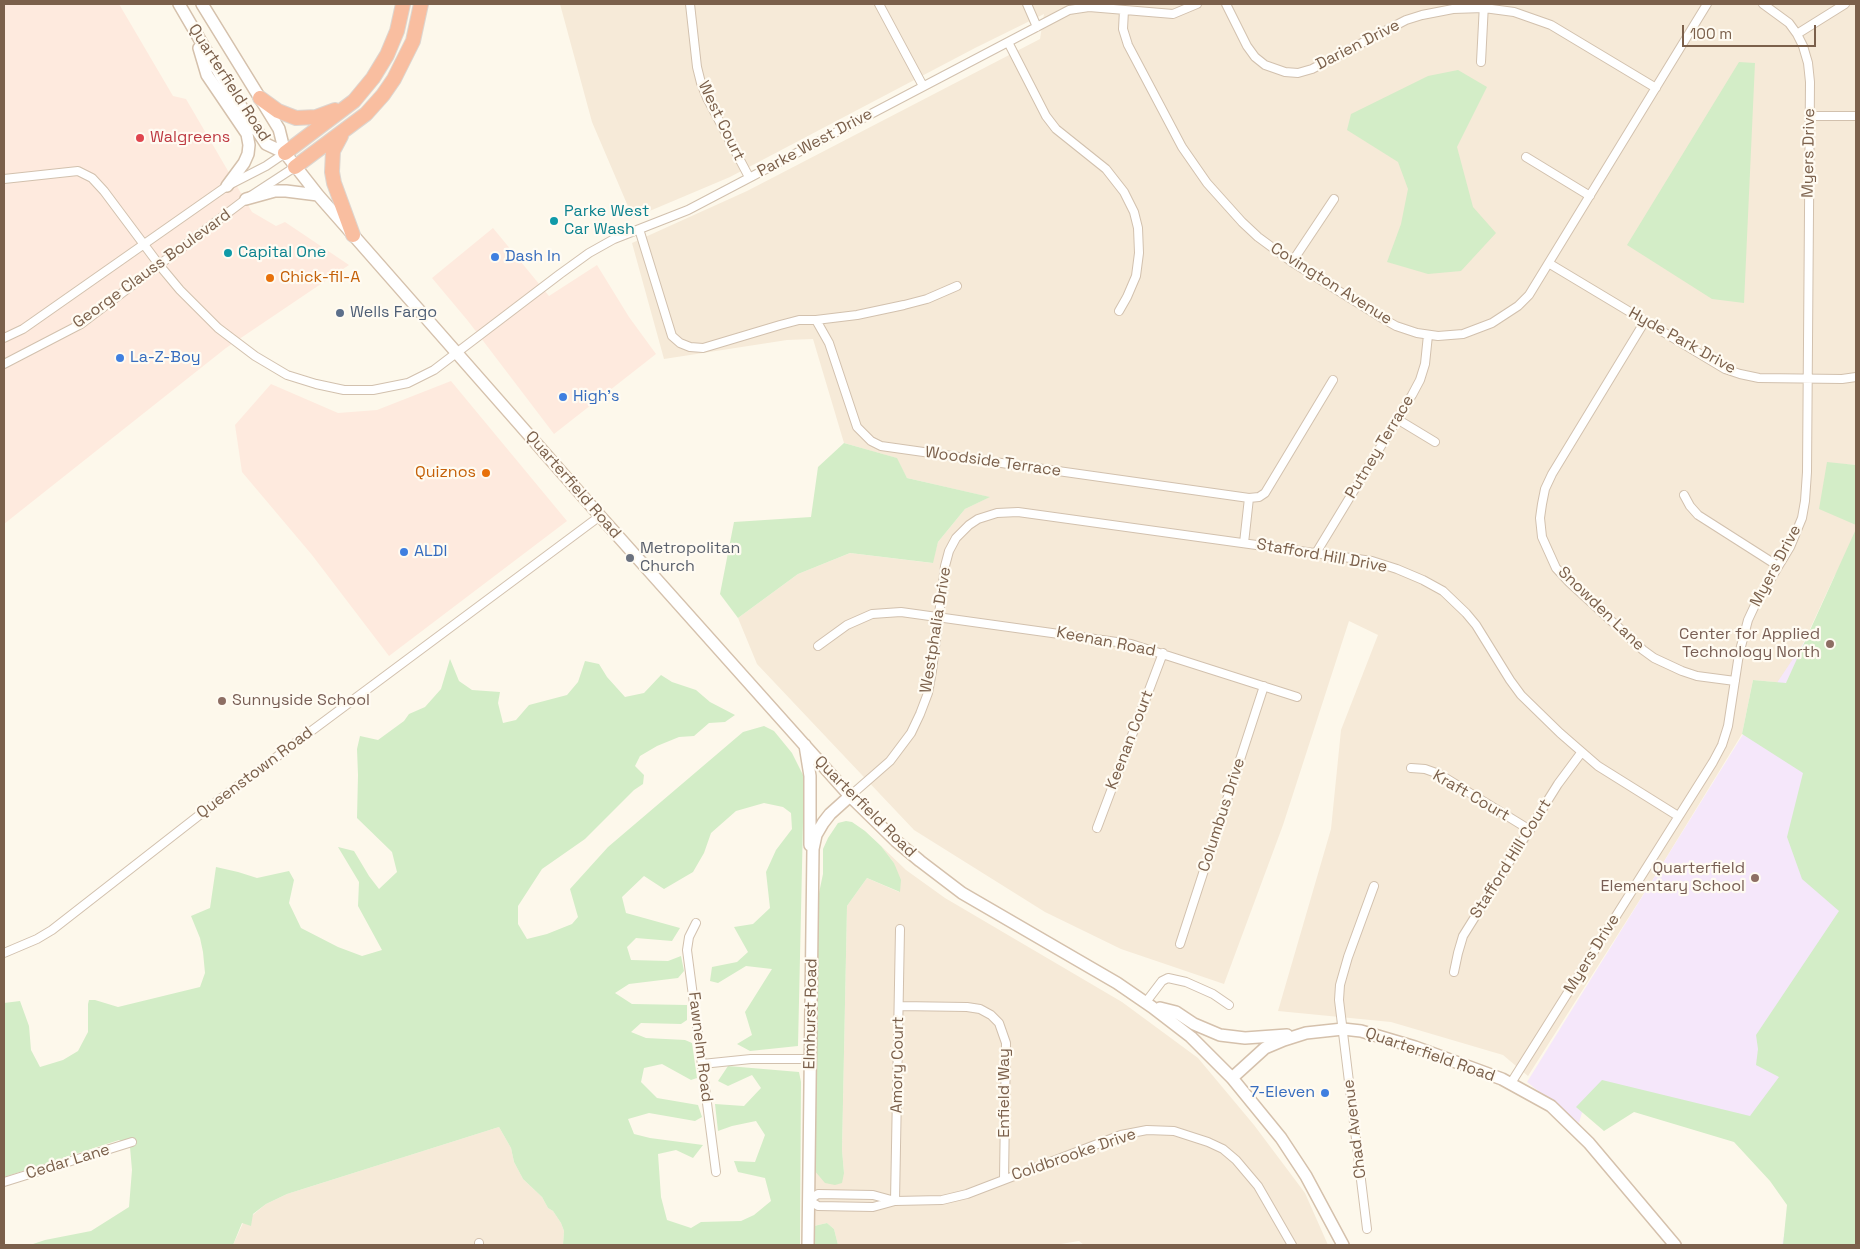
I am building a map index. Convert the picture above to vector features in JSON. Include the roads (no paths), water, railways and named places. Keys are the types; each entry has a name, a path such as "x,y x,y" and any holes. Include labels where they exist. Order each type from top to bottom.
{"highway":[{"path":"285,154 354,101 373,78 387,55 397,30 403,4"},
{"path":"296,167 366,114 383,95 394,79 413,40 421,4"},
{"path":"260,98 278,111 305,119 325,115 354,101"},
{"path":"342,133 333,150 332,172 334,183 353,235"}],"main road":[{"name":"Quarterfield Road","path":"180,4 193,30 225,83 266,144 285,154 318,195 600,516 850,796 896,841 920,861 962,893 1149,1004 1191,1037 1232,1078 1265,1048 1306,1033 1343,1029 1361,1031 1414,1047 1511,1083 1550,1106 1590,1143 1675,1245"},
{"name":"Quarterfield Road","path":"202,4 279,129 285,154"},
{"path":"193,30 207,75 247,134 248,154 244,164 227,186"},
{"path":"246,199 286,191 318,195"},
{"path":"805,745 810,776 809,830 812,864"},
{"name":"Elmhurst Road","path":"808,1245 813,848 816,835 823,823 850,796"},
{"path":"1149,1004 1176,1012 1206,1030 1225,1036 1245,1038 1306,1033"},
{"path":"1232,1078 1275,1130 1301,1168 1328,1215 1342,1245"}],"street":[{"name":"West Court","path":"690,4 701,83 749,178"},
{"path":"879,4 923,86"},
{"path":"1027,4 1037,27"},
{"name":"Parke West Drive","path":"4,179 78,171 92,178 180,290 218,328 255,356 287,375 344,390 365,390 408,383 434,370 590,253 614,239 688,210 1070,10 1089,7 1173,14 1197,4"},
{"name":"Darien Drive","path":"1226,4 1247,46 1255,57 1265,65 1285,72 1298,73 1312,69 1406,20 1438,12 1484,6 1514,12 1551,25 1656,88"},
{"name":"Covington Avenue","path":"1124,10 1124,29 1128,45 1193,165 1222,201 1258,237 1292,262 1396,326 1428,335 1463,334 1477,330 1506,316 1529,295 1550,264 1707,4"},
{"name":"Myers Drive","path":"1511,1083 1722,745 1728,726 1739,654 1748,620 1755,604 1797,533 1805,501 1808,378 1808,63 1803,46 1789,23 1762,4"},
{"path":"1797,34 1844,4"},
{"path":"1481,62 1484,6"},
{"path":"1008,42 1046,116 1056,129 1106,169 1124,192 1134,212 1138,228 1139,253 1136,276 1128,296 1119,311"},
{"path":"1809,116 1856,116"},
{"name":"George Clauss Boulevard","path":"4,338 23,329 227,186 285,154"},
{"path":"1526,157 1590,196"},
{"name":"George Clauss Boulevard","path":"4,364 81,324 246,199 296,167"},
{"path":"1292,262 1334,199"},
{"path":"639,228 672,336 680,343 690,347 703,348 798,320 816,320 857,315 904,306 928,299 957,286"},
{"name":"Hyde Park Drive","path":"1550,264 1725,369 1759,378 1856,377"},
{"name":"Woodside Terrace","path":"816,320 830,343 857,427 867,438 881,446 1249,498"},
{"name":"Snowden Lane","path":"1645,321 1552,474 1545,489 1542,504 1540,518 1542,537 1556,568 1568,582 1643,650 1654,658 1682,671 1697,676 1735,681"},
{"name":"Putney Terrace","path":"1316,553 1420,380 1425,364 1428,335"},
{"path":"1244,543 1249,498 1266,493 1333,380"},
{"path":"1397,419 1435,442"},
{"path":"1684,495 1698,515 1778,566"},
{"name":"Stafford Hill Drive","path":"963,531 978,519 1008,511 1372,561 1389,566 1423,580 1443,591 1455,601 1476,624 1510,680 1521,694 1582,753 1598,766 1678,816"},
{"name":"Queenstown Road","path":"4,953 37,939 52,930 232,790 600,516"},
{"name":"Westphalia Drive","path":"850,796 890,761 911,733 920,714 928,693 945,566 949,552 963,531"},
{"name":"Keenan Road","path":"818,646 847,625 872,614 901,612 1109,640 1163,653 1297,697"},
{"name":"Keenan Court","path":"1096,828 1163,653"},
{"name":"Columbus Drive","path":"1180,944 1264,686"},
{"name":"Stafford Hill Court","path":"1454,972 1463,936 1558,784 1582,753"},
{"name":"Kraft Court","path":"1411,768 1425,769 1439,774 1530,830"},
{"name":"Chad Avenue","path":"1367,1229 1340,1015 1340,985 1374,886"},
{"name":"Fawnelm Road","path":"696,923 689,937 687,950 716,1172"},
{"name":"Amory Court","path":"895,1201 900,929"},
{"path":"1149,1004 1162,981 1168,978 1186,982 1203,989 1229,1005"},
{"name":"Enfield Way","path":"899,1006 967,1007 980,1009 991,1015 999,1023 1006,1043 1004,1179"},
{"path":"702,1064 752,1059 810,1059"},
{"name":"Coldbrooke Drive","path":"895,1201 873,1195 818,1194 808,1200 818,1206 873,1207 895,1201 942,1200 966,1194 1121,1135 1147,1130 1174,1131 1192,1135 1208,1142 1222,1149 1236,1160 1258,1186 1292,1245"},
{"name":"Cedar Lane","path":"4,1182 132,1142"}],"place":[{"name":"Walgreens","path":"140,138"},
{"name":"Parke West Car Wash","path":"554,221"},
{"name":"Capital One","path":"228,253"},
{"name":"Dash In","path":"495,257"},
{"name":"Chick-fil-A","path":"270,278"},
{"name":"Wells Fargo","path":"340,313"},
{"name":"La-Z-Boy","path":"120,358"},
{"name":"High's","path":"563,397"},
{"name":"Quiznos","path":"486,473"},
{"name":"ALDI","path":"404,552"},
{"name":"Metropolitan Church","path":"630,558"},
{"name":"Center for Applied Technology North","path":"1830,644"},
{"name":"Sunnyside School","path":"222,701"},
{"name":"Quarterfield Elementary School","path":"1755,878"},
{"name":"7-Eleven","path":"1325,1093"}]}
